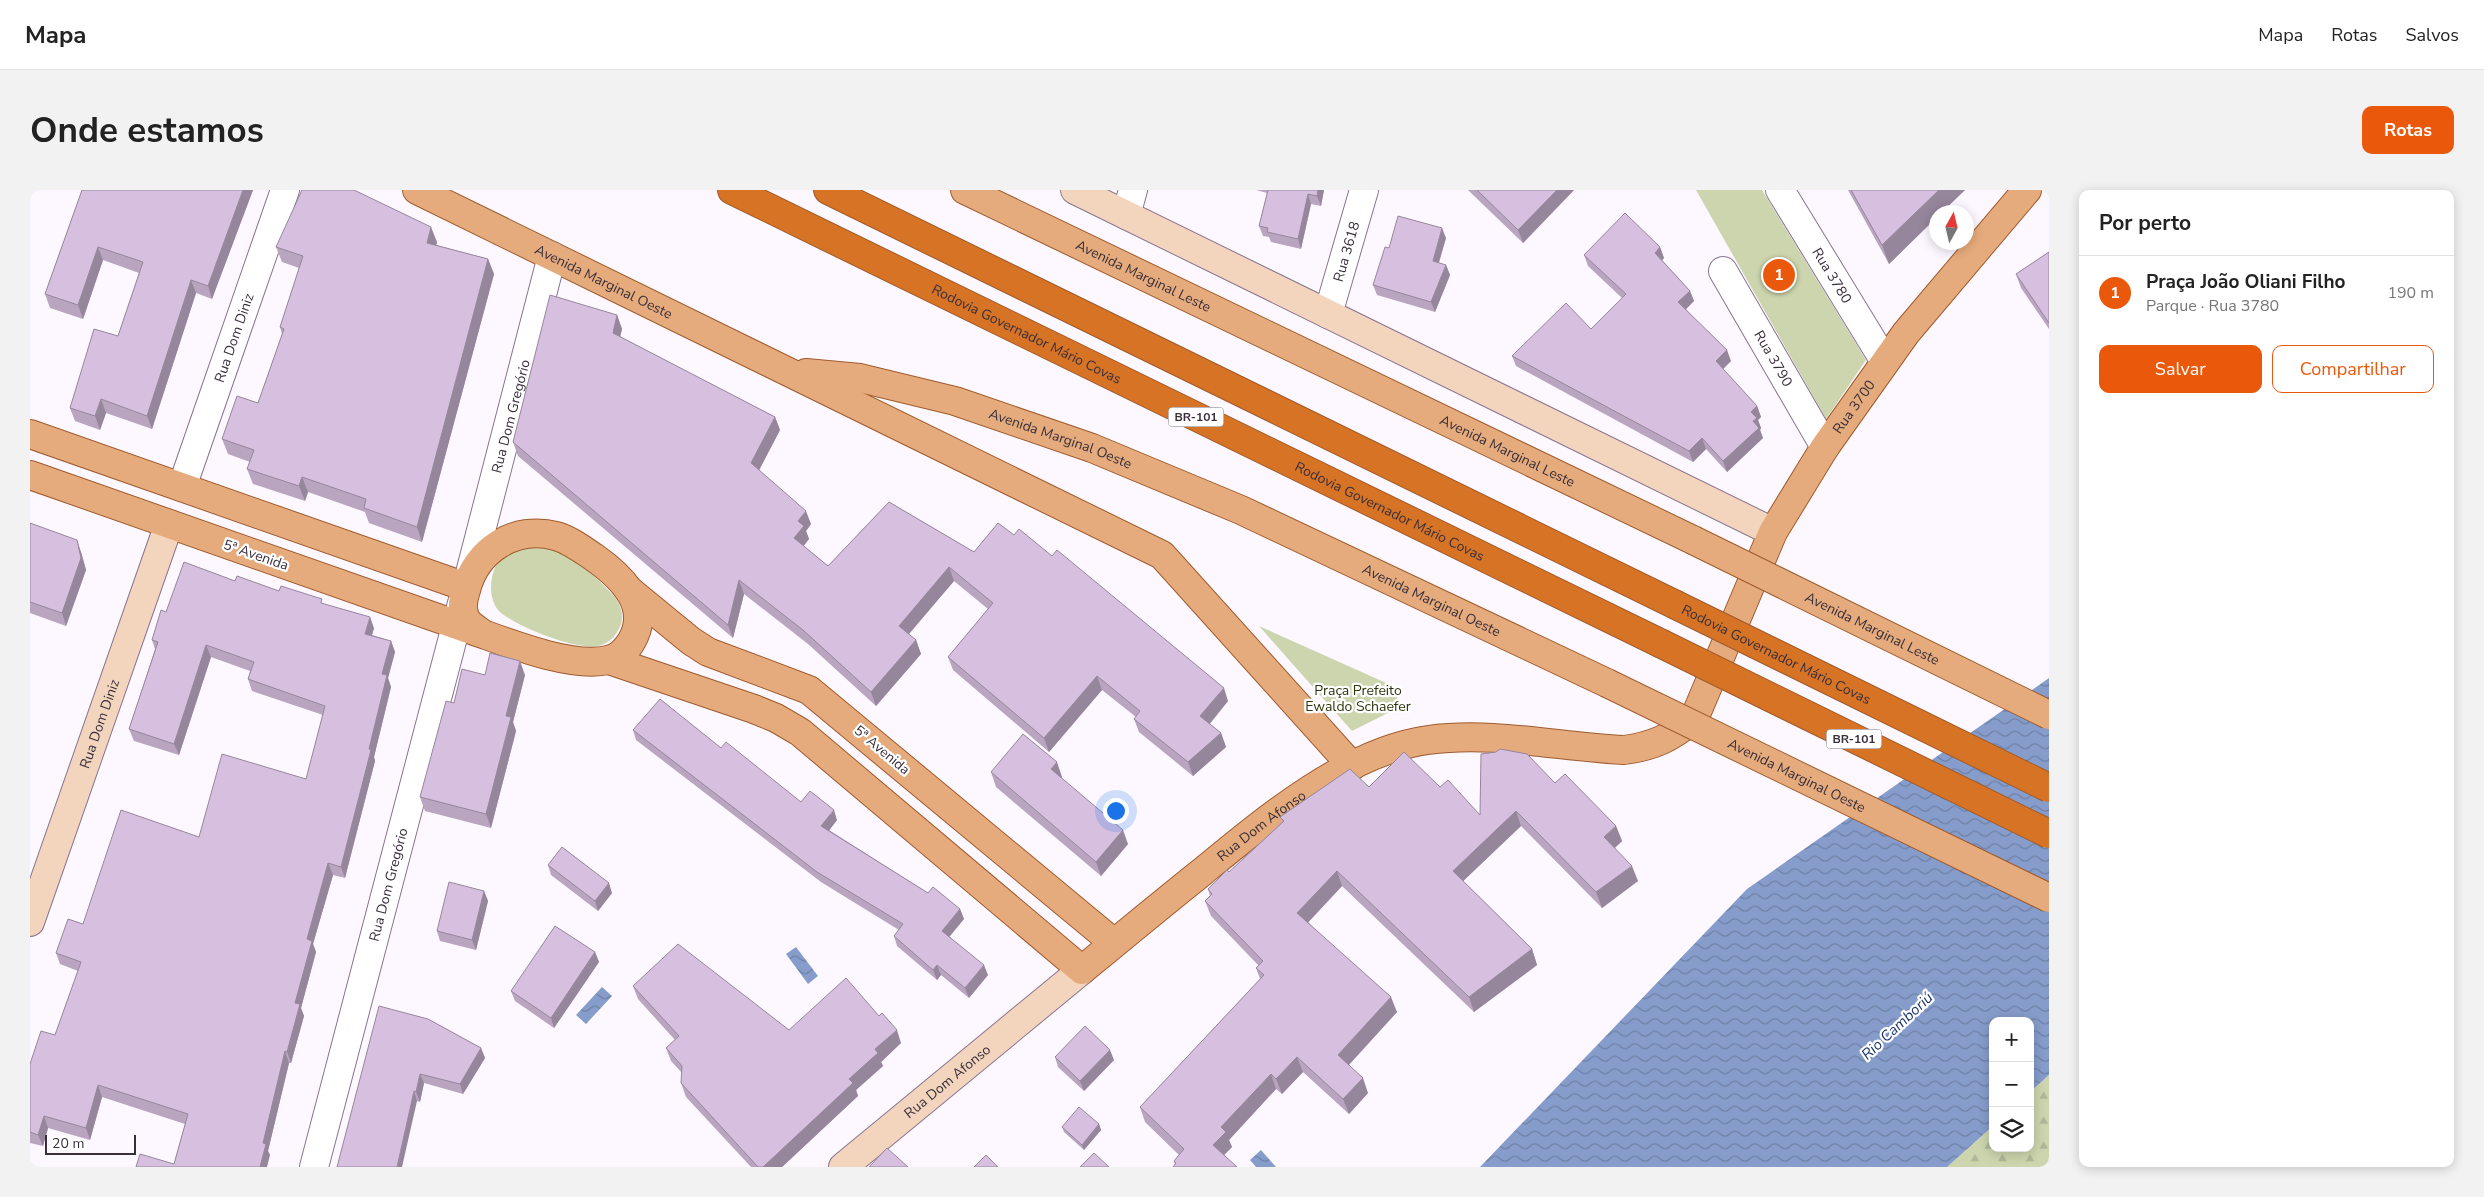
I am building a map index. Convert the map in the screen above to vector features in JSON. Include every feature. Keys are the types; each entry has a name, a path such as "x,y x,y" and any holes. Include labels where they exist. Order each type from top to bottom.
{"highway":[{"name":"Rodovia Governador Mário Covas","path":"732,190 2049,834"},
{"name":"Rodovia Governador Mário Covas","path":"828,190 2049,788"}],"main road":[{"name":"Avenida Marginal Oeste","path":"417,190 1162,555 1352,766"},
{"name":"Avenida Marginal Leste","path":"965,190 1693,540 2049,715"},
{"path":"1075,190 1129,202 1328,314 1772,532"},
{"name":"Rua 3700","path":"1722,651 1772,532 1825,447 1884,360 2027,190"},
{"name":"Avenida Marginal Oeste","path":"789,372 860,378 955,401 1092,448 1241,510 1607,683 2049,898"},
{"name":"5ª Avenida","path":"30,434 182,487 464,598 483,634 556,656 588,661 609,660"},
{"name":"5ª Avenida","path":"30,475 169,524 464,598"},
{"name":"Rua Dom Diniz","path":"30,922 169,524"},
{"path":"464,598 478,561 489,550 504,540 531,534 556,536 576,545 607,567 630,591 639,608 639,622 633,639 625,652 609,660"},
{"name":"5ª Avenida","path":"630,591 691,641 708,652 809,690 1114,943"},
{"name":"Rua Dom Afonso","path":"843,1167 1114,943 1304,793 1352,766 1392,750 1427,740 1469,736 1597,749 1624,750 1648,747 1672,736 1694,719 1722,651"},
{"path":"609,660 754,709 776,718 800,732 1082,970"}],"street":[{"name":"Rua Dom Diniz","path":"182,487 285,190"},
{"name":"Rua 3618","path":"1328,314 1364,190"},
{"name":"Rua 3780","path":"1780,190 1884,360"},
{"name":"Rua Dom Gregório","path":"314,1167 552,256"},
{"name":"Rua 3790","path":"1723,271 1825,447"}],"green space":[{"path":"1696,190 1762,190 1866,360 1826,419"},
{"path":"532,542 568,557 595,577 614,596 621,609 622,620 617,632 609,641 602,645 588,647 561,641 518,624 495,606 491,592 494,569 502,558"},
{"name":"Praça Prefeito Ewaldo Schaefer","path":"1259,626 1393,686 1400,707 1352,731"},
{"path":"2049,1075 2049,1167 1947,1167 1989,1130 1989,1152 2034,1152 2034,1088"}],"water":[{"name":"Rio Camboriú","path":"2049,678 2049,1075 2034,1088 2034,1017 1989,1017 1989,1130 1947,1167 1480,1167 1747,889"},
{"path":"796,947 818,976 808,984 786,954"},
{"path":"602,987 612,996 586,1024 576,1015"},
{"path":"1261,1150 1276,1167 1256,1167 1250,1160"}],"building":[{"path":"82,190 243,190 208,286 191,280 147,416 101,399 95,416 70,408 94,329 118,336 143,262 98,247 78,305 45,294"},
{"path":"302,190 354,190 431,227 427,243 488,259 417,527 364,508 366,499 302,477 299,486 247,469 254,450 222,439 237,396 258,403 284,329 280,327 303,256 276,247"},
{"path":"1268,190 1318,190 1317,196 1308,194 1298,239 1267,232 1268,228 1259,226"},
{"path":"1477,190 1557,190 1518,230"},
{"path":"1851,190 1939,190 1882,245"},
{"path":"1625,213 1660,247 1655,253 1690,291 1678,302 1727,350 1716,361 1757,406 1751,412 1757,418 1753,421 1759,428 1723,461 1702,438 1689,451 1512,356 1566,303 1591,329 1626,294 1584,255"},
{"path":"1398,216 1442,228 1433,261 1446,265 1431,302 1373,285 1385,247 1389,248"},
{"path":"2049,252 2049,323 2016,274"},
{"path":"550,295 617,315 613,333 775,417 751,463 806,511 798,521 804,526 794,538 828,566 889,502 974,552 998,523 1014,535 1019,529 1052,556 1057,550 1224,688 1200,716 1221,733 1188,762 1134,719 1140,711 1097,676 1044,738 948,657 993,603 949,567 899,626 916,640 871,692 803,630 739,580 728,625 513,442"},
{"path":"30,523 77,540 81,558 62,613 30,602"},
{"path":"184,562 235,581 237,576 279,591 281,586 322,599 321,603 370,617 365,634 391,641 382,674 387,675 369,749 371,750 341,867 328,863 307,939 312,941 295,1003 300,1004 287,1052 285,1051 263,1143 266,1144 260,1167 136,1167 140,1154 174,1164 188,1114 98,1085 86,1128 44,1116 38,1135 30,1132 30,1064 41,1031 55,1035 81,962 56,953 68,919 83,924 121,810 199,837 222,754 306,779 325,706 248,679 254,662 206,645 174,744 129,729 158,642 152,640 161,610 166,612"},
{"path":"490,653 520,661 506,716 511,717 486,814 420,797 446,701 454,703 462,669 485,675"},
{"path":"660,699 721,748 726,742 801,802 810,791 834,810 821,826 928,893 933,887 960,909 942,931 984,965 965,988 937,965 933,970 894,936 903,924 817,872 633,730"},
{"path":"1023,734 1057,762 1051,769 1123,830 1096,862 991,772"},
{"path":"1500,749 1527,754 1555,783 1565,774 1616,826 1604,837 1632,866 1596,892 1516,811 1453,871 1532,949 1469,997 1337,871 1297,913 1391,997 1338,1055 1363,1078 1343,1099 1297,1057 1276,1079 1271,1074 1221,1127 1226,1132 1213,1145 1237,1167 1173,1167 1176,1163 1174,1161 1184,1149 1140,1107 1264,975 1256,968 1263,961 1205,901 1212,894 1208,889 1284,821 1280,817 1350,769 1369,787 1404,752 1440,787 1448,780 1480,815 1481,754 1496,752"},
{"path":"562,847 609,883 595,901 548,865"},
{"path":"449,882 484,891 472,940 437,931"},
{"path":"555,926 595,952 551,1018 511,991"},
{"path":"678,944 789,1030 846,978 879,1016 882,1013 897,1030 875,1049 878,1053 849,1079 853,1083 763,1167 758,1167 681,1083 682,1066 666,1048 679,1036 633,986"},
{"path":"379,1006 428,1019 481,1048 460,1084 420,1074 416,1092 414,1091 397,1167 337,1167"},
{"path":"1085,1026 1110,1050 1080,1081 1055,1057"},
{"path":"1079,1107 1099,1124 1082,1145 1062,1127"},
{"path":"887,1148 908,1167 869,1167"},
{"path":"1094,1153 1109,1167 1080,1167"},
{"path":"986,1155 998,1167 974,1167"}],"place":[{"name":"Praça João Oliani Filho","path":"1779,275"}]}
